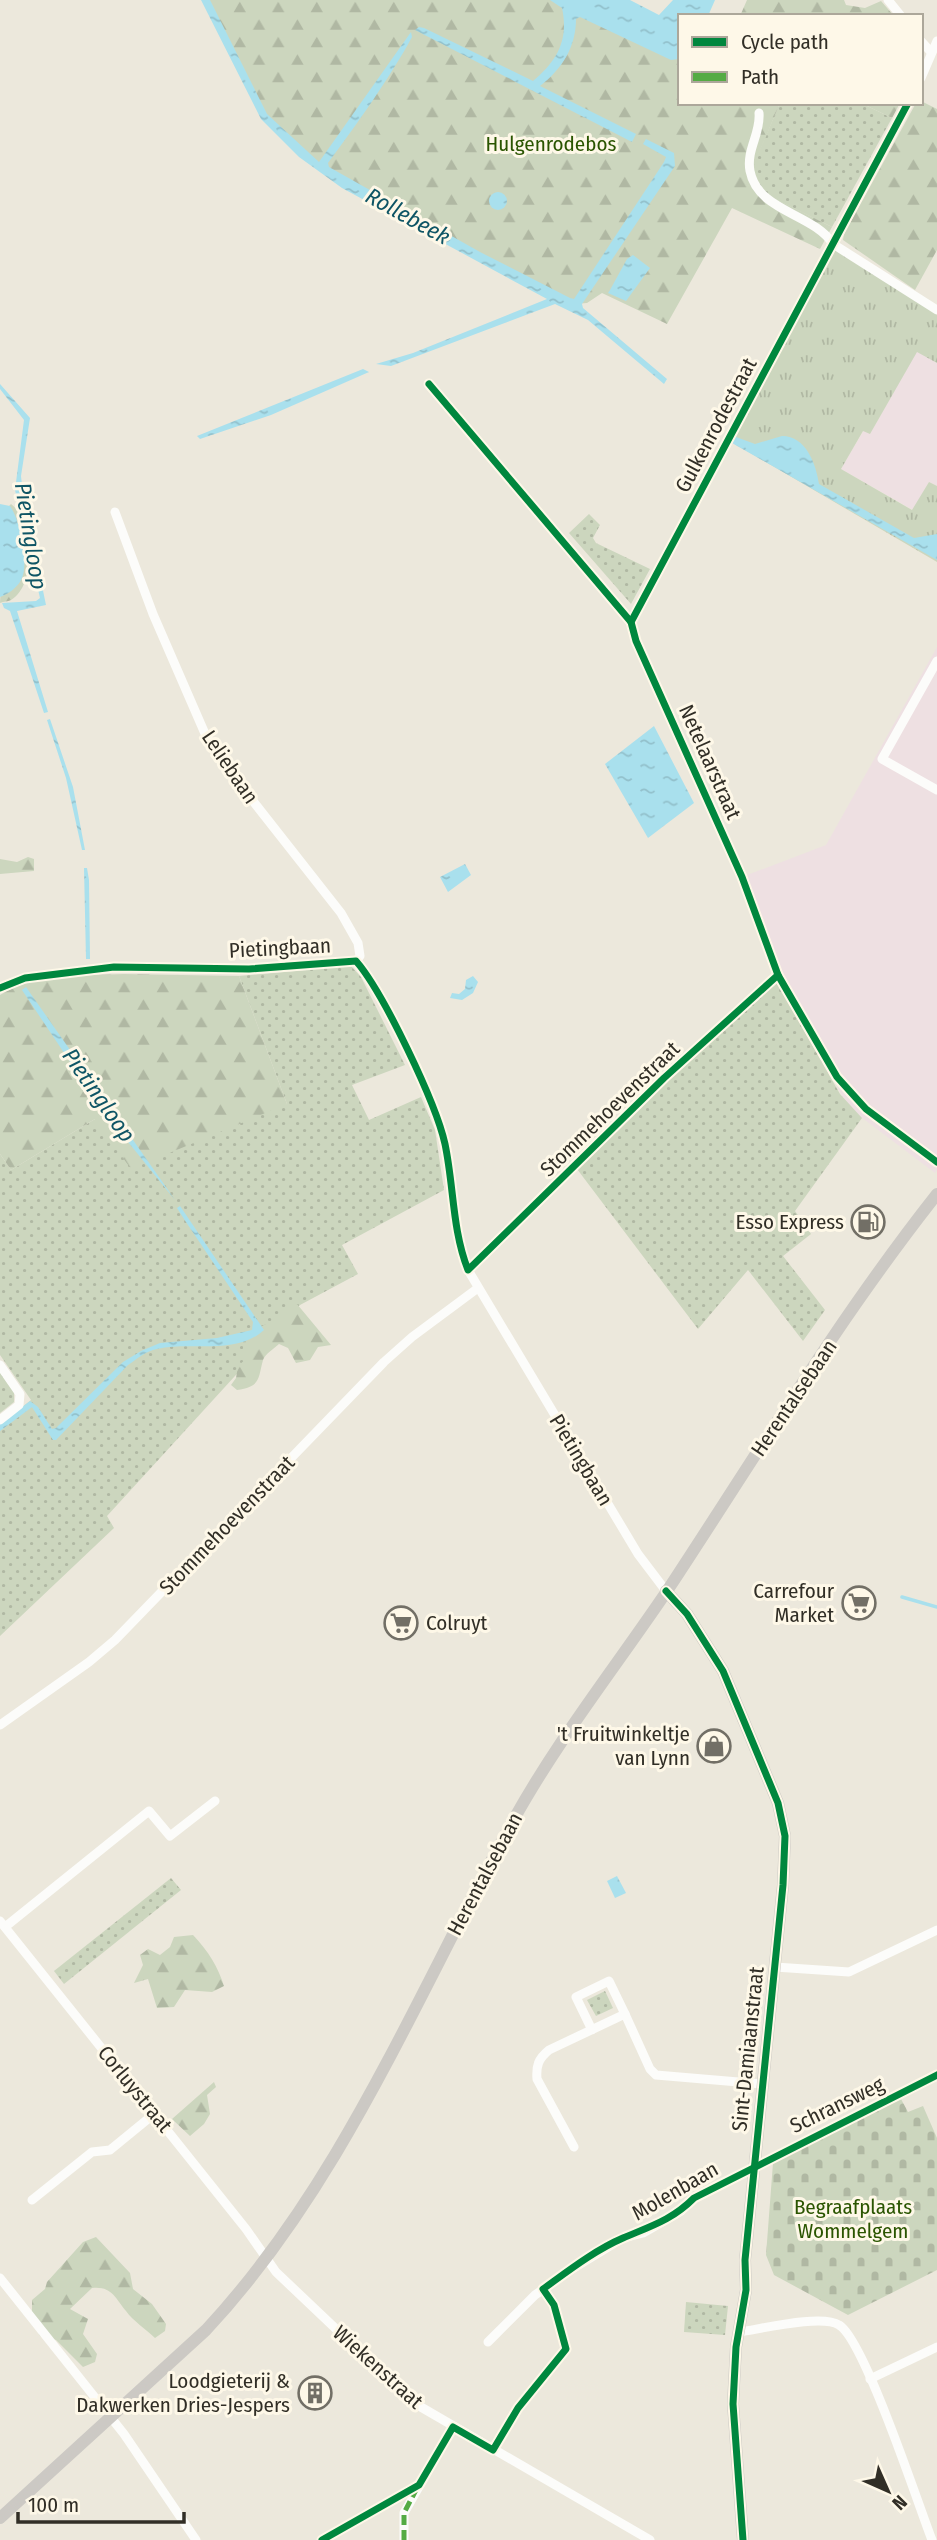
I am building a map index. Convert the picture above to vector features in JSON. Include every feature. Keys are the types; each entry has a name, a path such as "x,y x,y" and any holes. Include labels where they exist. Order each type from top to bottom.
{"main road":[{"name":"Herentalsebaan","path":"0,2518 206,2330 268,2258 327,2171 532,1787 869,1287 937,1194"},
{"name":"Sint-Damiaanstraat","path":"666,1591 687,1614 723,1671 778,1803 785,1836 785,1866 744,2260 746,2290 739,2332 733,2404 743,2540"}],"street":[{"path":"888,0 899,14"},
{"path":"931,52 937,41"},
{"path":"923,43 931,52 933,67"},
{"name":"Gulkenrodestraat","path":"631,622 907,105"},
{"path":"759,113 760,123 751,152 750,168 754,183 768,200 826,234 833,244 937,310"},
{"name":"Netelaarstraat","path":"429,384 631,622 636,641 742,877 778,975 849,1094 937,1162"},
{"name":"Leliebaan","path":"115,512 153,614 206,736 249,796 341,913 358,943 360,956 356,961"},
{"path":"937,661 881,759 937,790"},
{"name":"Pietingbaan","path":"0,988 26,978 114,967 249,969 356,961 383,1004 441,1128 456,1234 478,1288 638,1554 666,1591"},
{"name":"Stommehoevenstraat","path":"614,1128 664,1078 778,975"},
{"name":"Stommehoevenstraat","path":"0,1725 89,1662 115,1640 384,1362 412,1337 478,1288"},
{"path":"0,1365 20,1394 19,1405 0,1420"},
{"path":"3,1924 149,1811 170,1836 215,1801"},
{"name":"Corluystraat","path":"3,1924 268,2258"},
{"path":"775,1968 849,1972 937,1930"},
{"path":"592,2030 576,1997 609,1981 650,2069 656,2075 762,2084"},
{"path":"574,2147 537,2079 540,2057 549,2050 625,2014"},
{"name":"Schransweg","path":"754,2166 937,2075"},
{"path":"32,2200 92,2152 110,2150 154,2114"},
{"name":"Molenbaan","path":"488,2342 535,2295 569,2271 623,2238 643,2233 681,2211 694,2197 754,2166"},
{"name":"Wiekenstraat","path":"268,2258 280,2276 414,2403 650,2540"},
{"path":"0,2278 110,2418 196,2540"},
{"path":"739,2332 816,2322 839,2325 854,2342 932,2540"},
{"path":"870,2379 937,2347"},
{"path":"404,2540 404,2513 453,2427"}],"shaded area":[{"path":"917,351 937,363 937,486 929,482 913,510 841,469 864,430 870,434"},
{"path":"937,647 935,1173 853,1111 841,1094 778,975 742,877 826,845"}],"green space":[{"name":"Hulgenrodebos","path":"204,0 585,0 678,52 678,105 779,105 746,184 832,227 820,249 732,208 667,324 602,293 587,303 575,304 322,169 255,104"},
{"path":"747,0 844,0 846,5 865,8 881,1 892,14 741,14"},
{"path":"923,102 937,109 937,250 915,290 843,240 915,105 923,105"},
{"path":"779,105 865,105 892,118 832,227 745,184"},
{"path":"865,105 899,105 892,118"},
{"path":"833,244 937,307 937,363 917,352 870,434 863,431 841,469 912,510 929,482 937,486 937,562 735,444 730,437"},
{"path":"11,504 19,512 28,538 28,568 19,592 11,600 0,603 5,510"},
{"path":"589,514 600,525 593,538 596,543 650,569 631,604 569,533"},
{"path":"28,857 34,859 34,871 0,874 0,859 17,862"},
{"path":"351,966 361,977 405,1065 352,1085 369,1120 421,1097 435,1130 444,1190 342,1245 358,1274 300,1305 107,1516 114,1528 0,1636 0,1425 31,1400 0,1355 0,1154 11,1170 95,1119 287,1104 239,976"},
{"path":"124,974 239,976 287,1104 131,1169 95,1119 11,1170 0,1154 0,995 44,979"},
{"path":"777,983 840,1094 862,1118 795,1211 811,1234 783,1256 825,1310 803,1341 748,1270 698,1329 577,1169 663,1082"},
{"path":"297,1304 331,1345 318,1347 310,1360 296,1363 288,1348 279,1344 264,1358 257,1381 250,1387 237,1390 231,1385 236,1378 238,1366 248,1357 243,1352 243,1337"},
{"path":"0,1372 14,1392 14,1402 0,1413"},
{"path":"171,1878 181,1890 64,1984 54,1971"},
{"path":"193,1935 212,1960 224,1986 212,1992 185,1990 174,2007 157,2008 148,1979 134,1983 143,1965 140,1955 148,1949 160,1955 170,1947 174,1937"},
{"path":"605,1991 613,2008 596,2016 587,2000"},
{"path":"214,2082 216,2087 207,2095 210,2114 204,2124 190,2136 172,2119"},
{"name":"Begraafplaats Wommelgem","path":"901,2099 908,2112 923,2106 937,2138 937,2270 848,2315 774,2275 766,2255 773,2163"},
{"path":"96,2237 130,2273 133,2289 152,2304 166,2324 165,2331 155,2338 132,2318 109,2291 92,2288 70,2309 88,2319 83,2334 97,2354 95,2362 83,2367 56,2340 40,2336 32,2312 32,2300 45,2289 47,2282 83,2242"},
{"path":"686,2302 728,2306 725,2335 684,2332"}],"water":[{"name":"Rollebeek","path":"201,0 210,0 267,114 319,162 411,32 412,37 394,68 328,163 329,167 480,252 570,298 574,299 664,162 666,157 643,144 646,139 674,153 675,166 582,304 583,308 667,379 664,384 588,320 555,304 391,366 376,364 413,353 547,299 342,188 299,157 261,119"},
{"path":"550,0 630,0 659,15 673,0 715,0 709,14 678,14 678,59 671,60 580,17 576,19 573,39 566,57 540,86 636,134 632,142 415,30 424,28 533,81 549,66 559,49 564,30 562,8"},
{"path":"494,192 502,192 507,201 505,208 494,210 489,205 489,197"},
{"path":"633,255 650,268 626,301 608,293 627,259"},
{"path":"363,369 369,372 271,415 200,439 197,436"},
{"name":"Pietingloop","path":"0,384 30,418 21,476 46,605 17,611 48,712 44,713 10,611 4,608 2,603 36,601 40,598 15,490 24,420 0,389"},
{"path":"782,436 797,441 808,452 819,484 914,538 937,534 937,560 732,443 736,437 755,444"},
{"path":"0,504 10,506 14,513 23,542 24,573 12,590 0,597"},
{"path":"50,719 73,787 85,850 82,850 66,778 47,720"},
{"path":"654,726 694,803 648,838 605,764"},
{"path":"465,864 471,875 448,892 440,877"},
{"path":"84,868 87,868 89,880 90,959 86,959"},
{"path":"473,976 478,982 473,993 462,1000 450,998 452,993 459,994 465,989 466,980"},
{"name":"Pietingloop","path":"26,987 175,1200 103,1111 22,990"},
{"path":"180,1206 264,1330 240,1343 170,1347 145,1353 128,1365 56,1440 53,1440 32,1407 0,1431 0,1424 30,1401 38,1407 52,1429 56,1428 123,1362 160,1343 217,1338 252,1330 253,1322 177,1208"},
{"path":"617,1876 626,1893 615,1898 607,1881"}],"waterway":[{"path":"902,1597 937,1607"}],"marked path":[{"path":"404,2540 404,2513 417,2488"}],"cycle path":[{"path":"631,622 907,105"},
{"path":"429,384 631,622 636,641 742,877 778,975 837,1077 866,1109 937,1162"},
{"path":"0,988 25,978 114,967 249,969 356,961 394,1022 440,1126 448,1160 459,1239 468,1270 664,1078 778,975"},
{"path":"666,1591 687,1614 723,1671 778,1803 785,1836 783,1885 745,2260 746,2290 736,2347 733,2404 743,2540"},
{"path":"322,2540 419,2485 453,2427 493,2450 518,2408 566,2349 554,2305 543,2289 592,2255 669,2217 694,2198 937,2075"}],"place":[{"name":"Esso Express","path":"868,1222"},
{"name":"Carrefour Market","path":"859,1603"},
{"name":"Colruyt","path":"401,1623"},
{"name":"'t Fruitwinkeltje van Lynn","path":"714,1746"},
{"name":"Loodgieterij & Dakwerken Dries-Jespers","path":"315,2393"}]}
